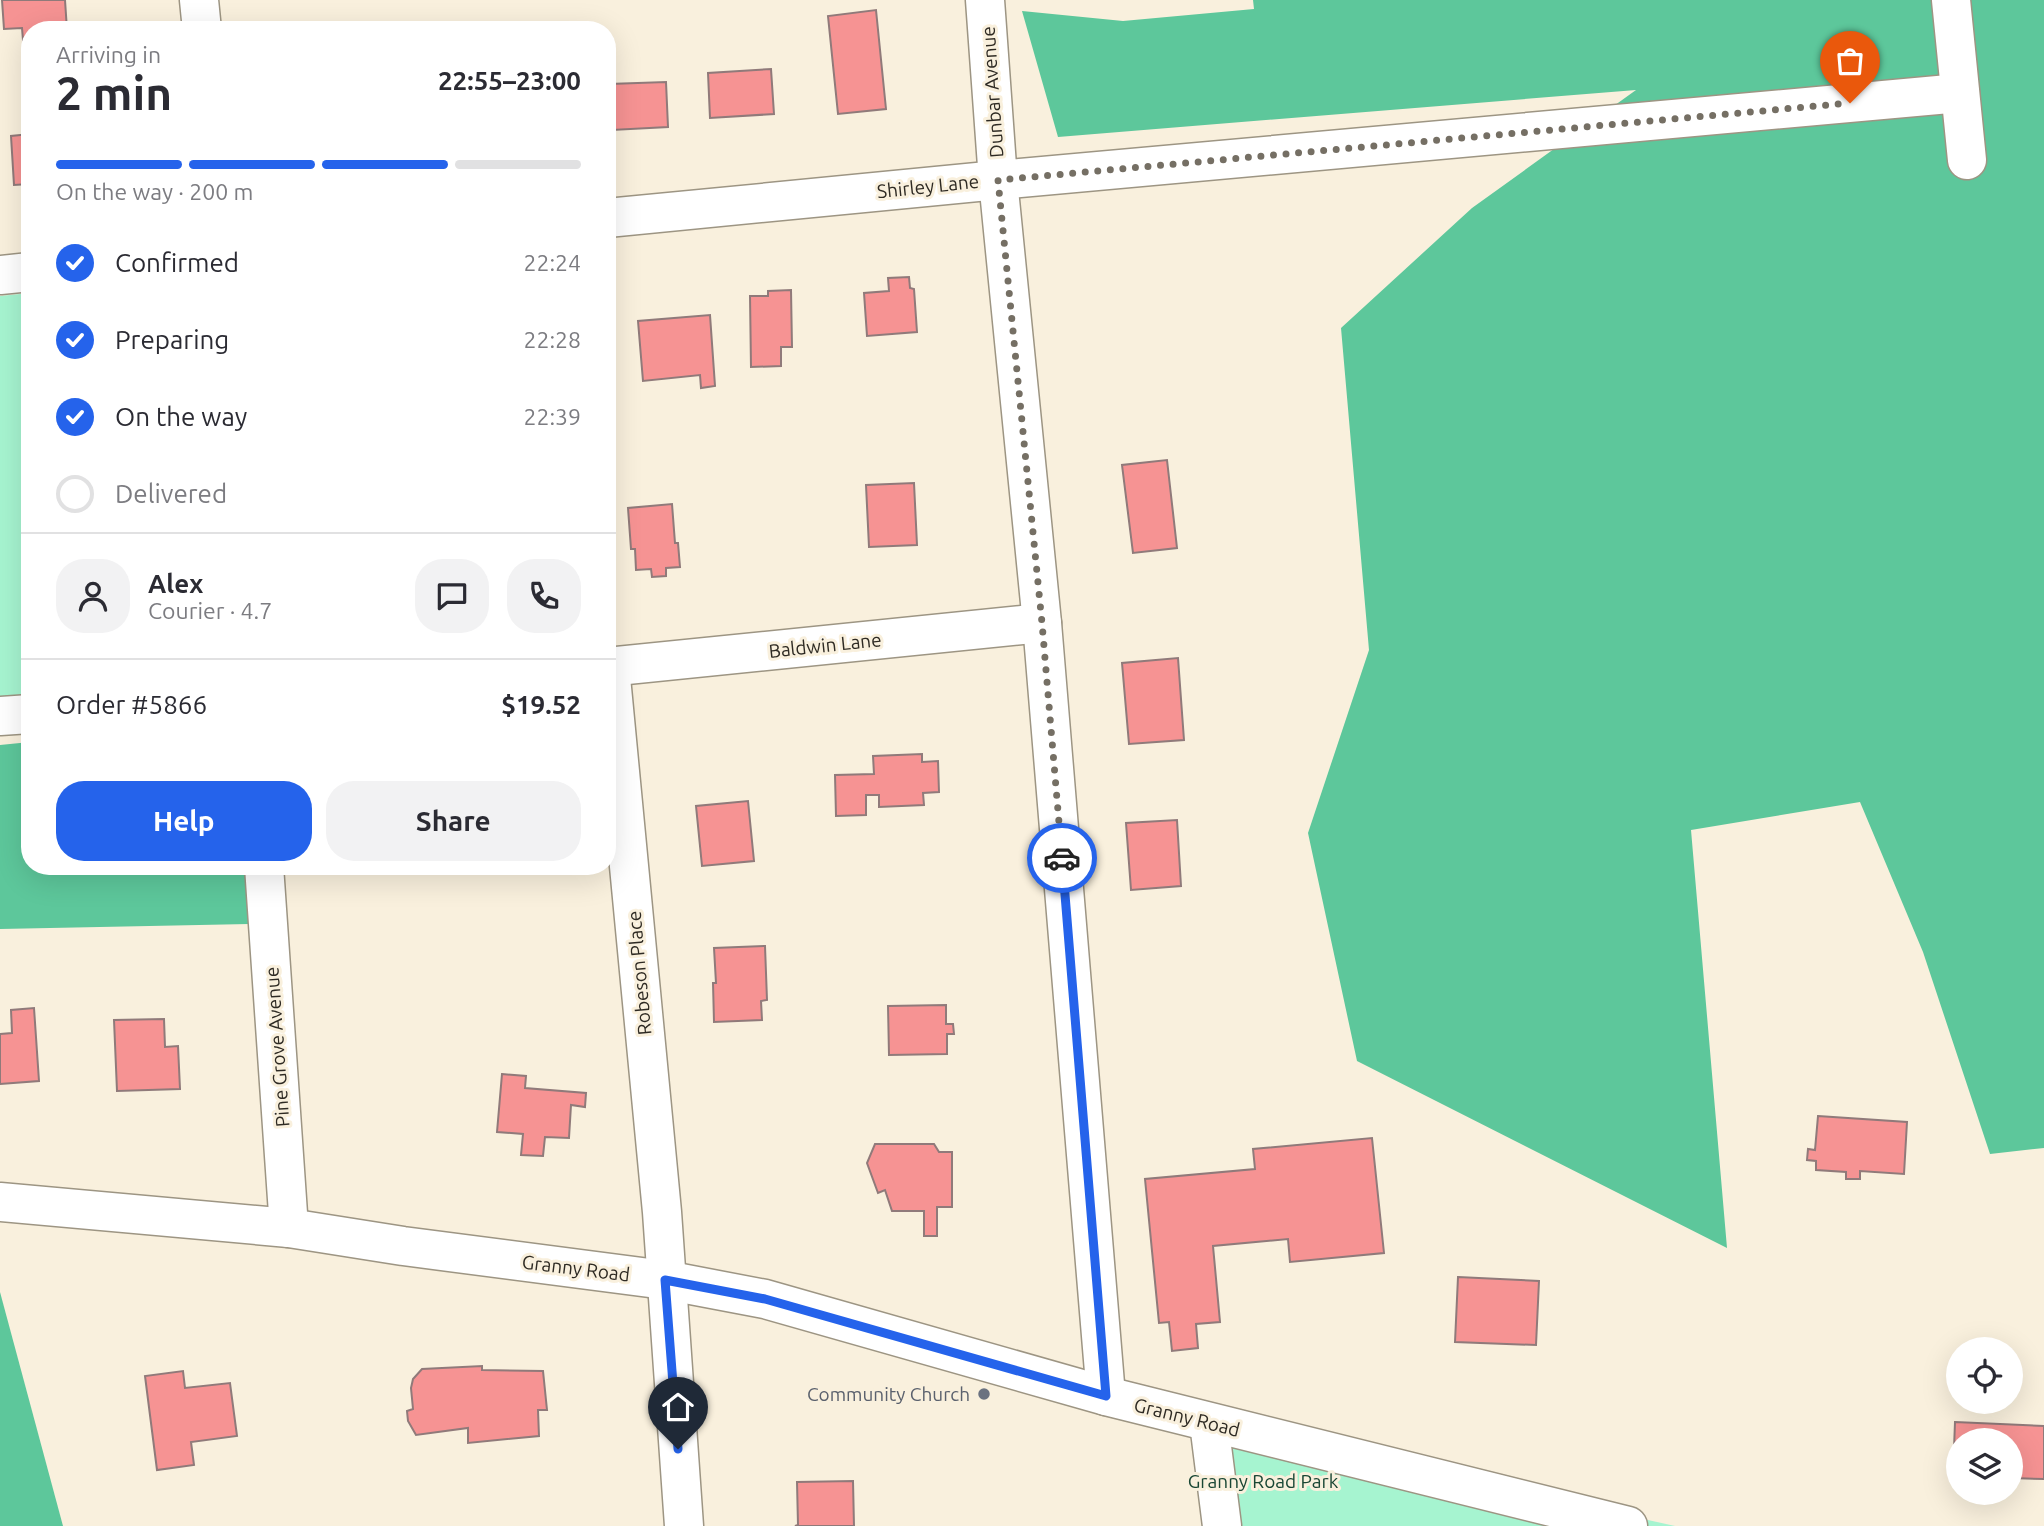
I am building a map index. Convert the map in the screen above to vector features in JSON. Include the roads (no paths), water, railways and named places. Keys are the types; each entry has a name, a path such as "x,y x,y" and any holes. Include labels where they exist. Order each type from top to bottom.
{"street":[{"path":"199,0 201,21"},
{"name":"Dunbar Avenue","path":"985,0 998,180 1042,623 1106,1396"},
{"path":"1951,0 1967,160"},
{"name":"Shirley Lane","path":"616,217 1959,93"},
{"path":"0,275 21,273"},
{"name":"Baldwin Lane","path":"616,666 1042,623"},
{"path":"0,716 21,715"},
{"name":"Robeson Place","path":"616,739 662,1212 684,1526"},
{"name":"Pine Grove Avenue","path":"265,875 289,1228"},
{"name":"Granny Road","path":"0,1202 289,1228 403,1246 665,1280 765,1299 1106,1396 1628,1526"},
{"path":"1209,1423 1222,1526"}],"place":[{"name":"Community Church","path":"984,1394"}],"park label":[{"name":"Granny Road Park","path":"1263,1481"}]}
